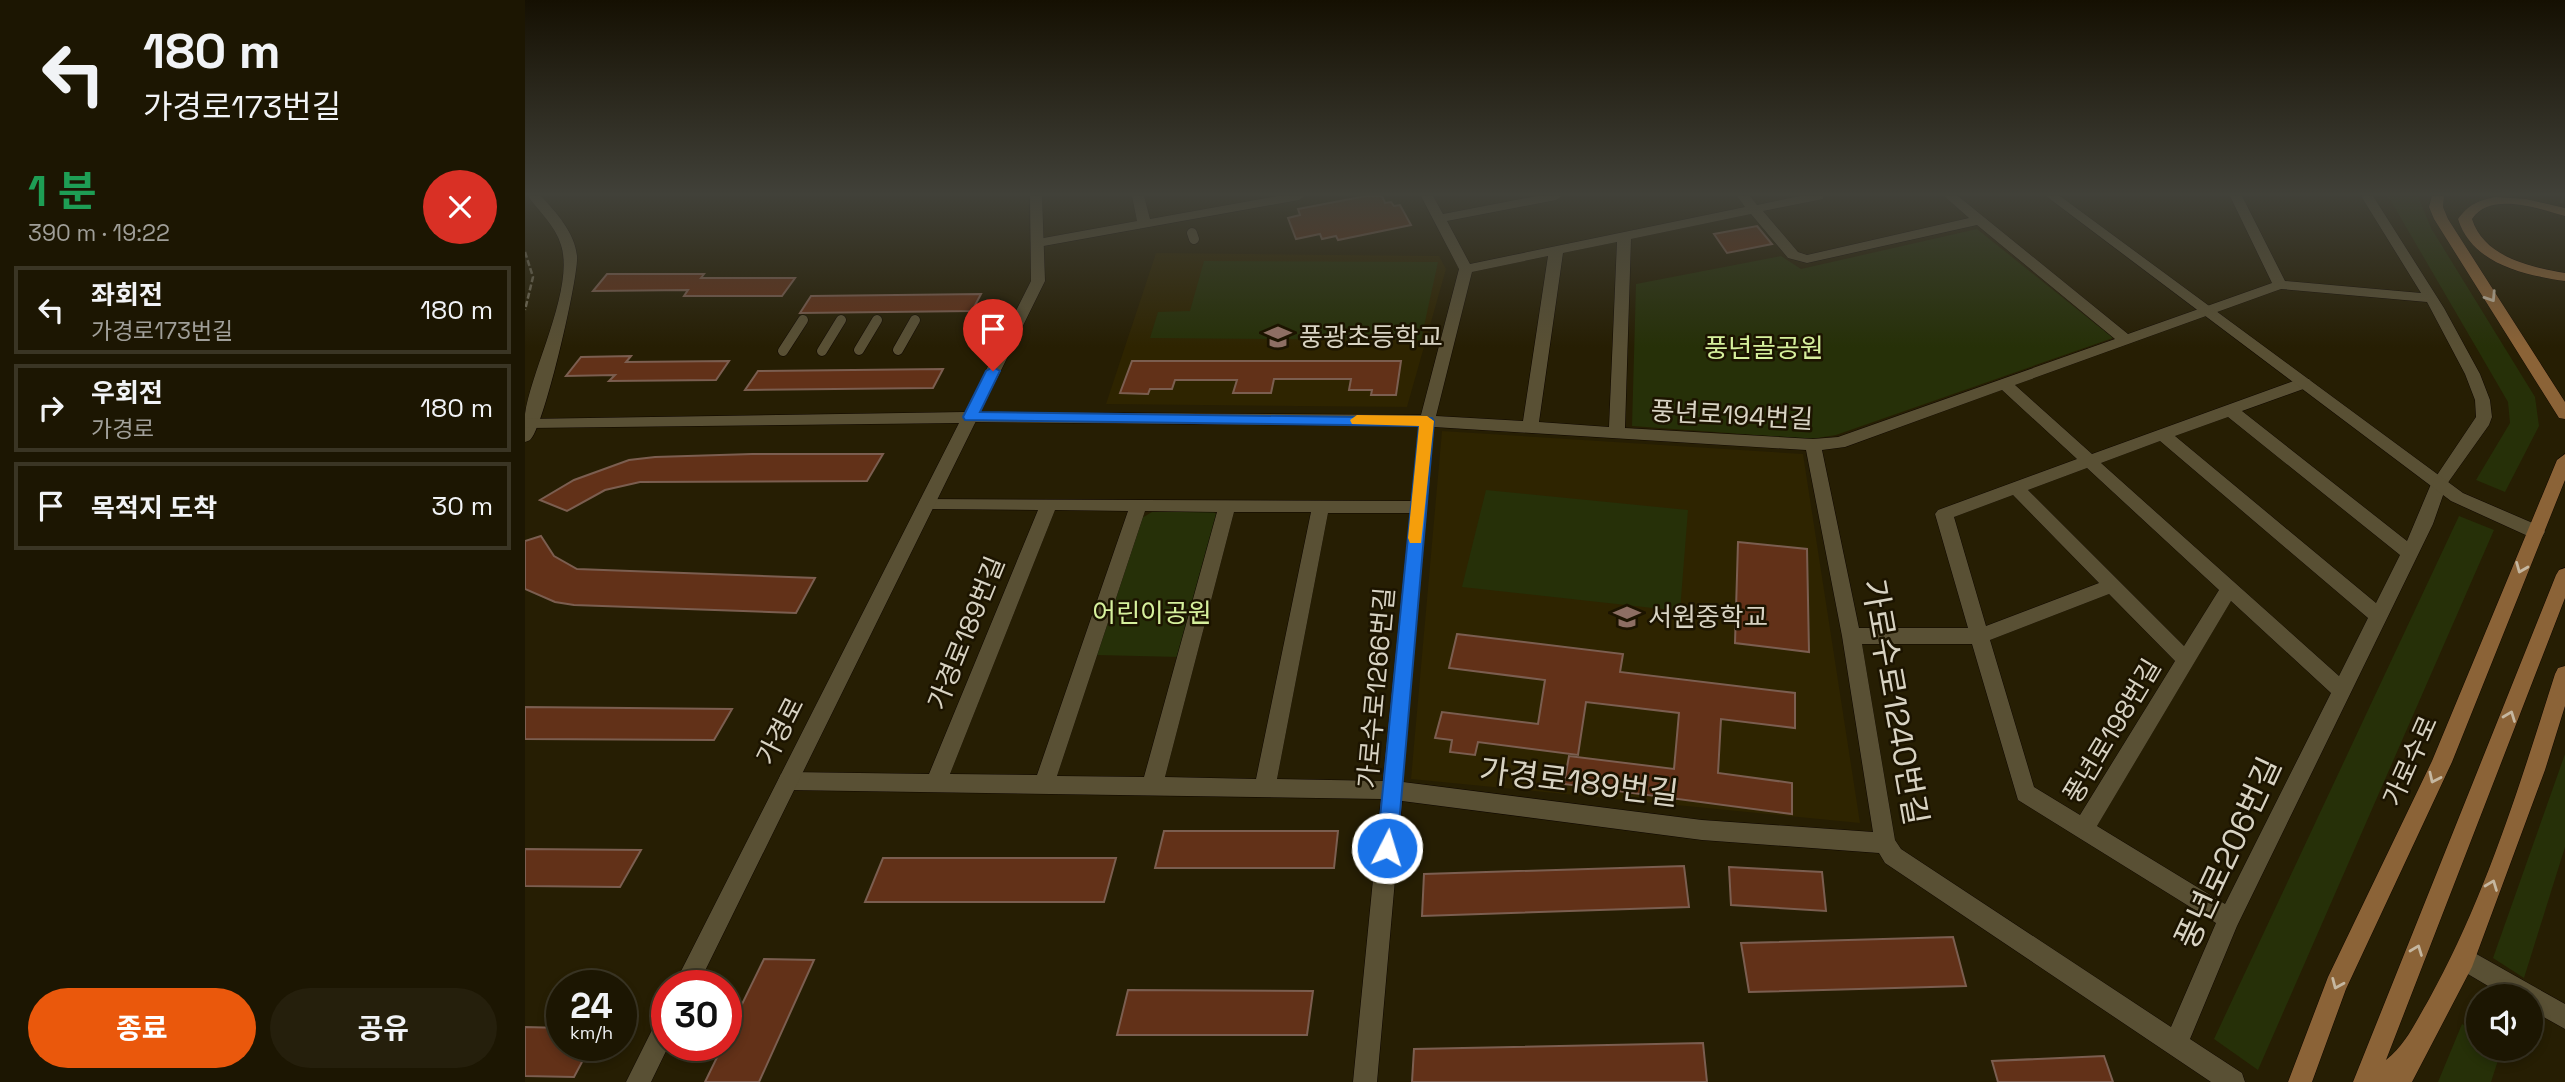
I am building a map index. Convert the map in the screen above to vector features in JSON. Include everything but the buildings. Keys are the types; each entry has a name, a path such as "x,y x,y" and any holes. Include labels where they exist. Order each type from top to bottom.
{"main road":[{"path":"2458,246 2565,414"},
{"path":"2484,246 2497,257 2525,269 2565,278"},
{"name":"가로수로","path":"2300,1082 2336,985 2442,762 2565,460"},
{"path":"2365,1082 2565,575"},
{"path":"2399,1082 2463,959 2535,770 2565,674"},
{"path":"2378,1082 2410,1057"}],"street":[{"path":"527,430 567,287 571,256 568,246"},
{"name":"가경로","path":"693,970 1038,281 1038,246"},
{"path":"1454,246 1466,269 1578,246"},
{"name":"풍년로194번길","path":"1616,433 1624,246"},
{"path":"1786,246 1793,255 1807,259 1862,246"},
{"path":"2012,246 2127,341"},
{"path":"2120,246 2457,497 2536,531"},
{"path":"2261,246 2280,285 2431,298"},
{"name":"풍년로206번길","path":"2175,1045 2229,919 2424,524 2439,484 2484,419 2485,404 2479,386 2431,298 2399,246"},
{"path":"1530,428 1556,251"},
{"name":"가로수로1266번길","path":"1365,1082 1427,421 1466,269"},
{"name":"풍년로194번길","path":"527,430 970,417 1427,421 1814,446 1839,443 2280,285"},
{"name":"풍년로198번길","path":"2229,919 2025,793 1944,514 2304,383"},
{"path":"2004,384 2341,690"},
{"path":"2230,410 2409,553"},
{"path":"2162,434 2378,615"},
{"name":"가로수로1240번길","path":"1814,446 1851,636 1885,843 1893,856 2233,1082"},
{"name":"풍년로198번길","path":"2015,488 2186,660"},
{"path":"927,503 1419,507"},
{"name":"가경로189번길","path":"936,783 1049,505"},
{"path":"1044,785 1138,506"},
{"path":"1152,786 1227,507"},
{"path":"1265,788 1320,508"},
{"path":"1851,636 1980,636 2111,586"},
{"name":"풍년로198번길","path":"2083,829 2229,588"},
{"name":"가경로189번길","path":"788,780 1392,790 1702,830 1885,843"},
{"path":"2463,959 2508,984"},
{"path":"2543,1004 2565,1017"},
{"path":"638,1082 651,1056"}],"lane":[{"path":"783,351 803,320"},
{"path":"822,351 841,320"},
{"path":"859,350 877,320"},
{"path":"898,350 915,320"}],"path":[{"path":"525,251 533,277 525,310"}],"shaded area":[{"name":"풍광초등학교","path":"1156,253 1439,256 1446,269 1407,407 1106,404"},
{"name":"서원중학교","path":"1442,431 1803,454 1860,823 1411,779"}],"green space":[{"name":"풍년골공원","path":"1900,246 1999,246 2113,338 1836,435 1811,439 1632,426 1636,284 1781,256 1801,269"},
{"path":"2417,246 2442,246 2535,397 2539,426 2505,492 2476,480 2510,423 2508,402"},
{"path":"1204,261 1438,262 1421,340 1150,338 1158,312 1190,311"},
{"path":"1486,490 1688,510 1680,611 1462,587"},
{"name":"어린이공원","path":"1152,512 1214,512 1220,518 1180,657 1096,655 1142,518"},
{"path":"2459,516 2494,530 2258,1070 2214,1039"},
{"path":"2565,754 2565,847 2524,978 2493,958"},
{"path":"2462,1024 2466,1026 2466,1061 2498,1061 2491,1082 2438,1082"}],"slow traffic":[{"path":"1357,420 1427,421 1416,538"}],"place":[{"name":"풍광초등학교","path":"1278,337"},
{"name":"서원중학교","path":"1627,617"}],"route":[{"path":"993,371 970,417 1427,421 1387,848"}]}
